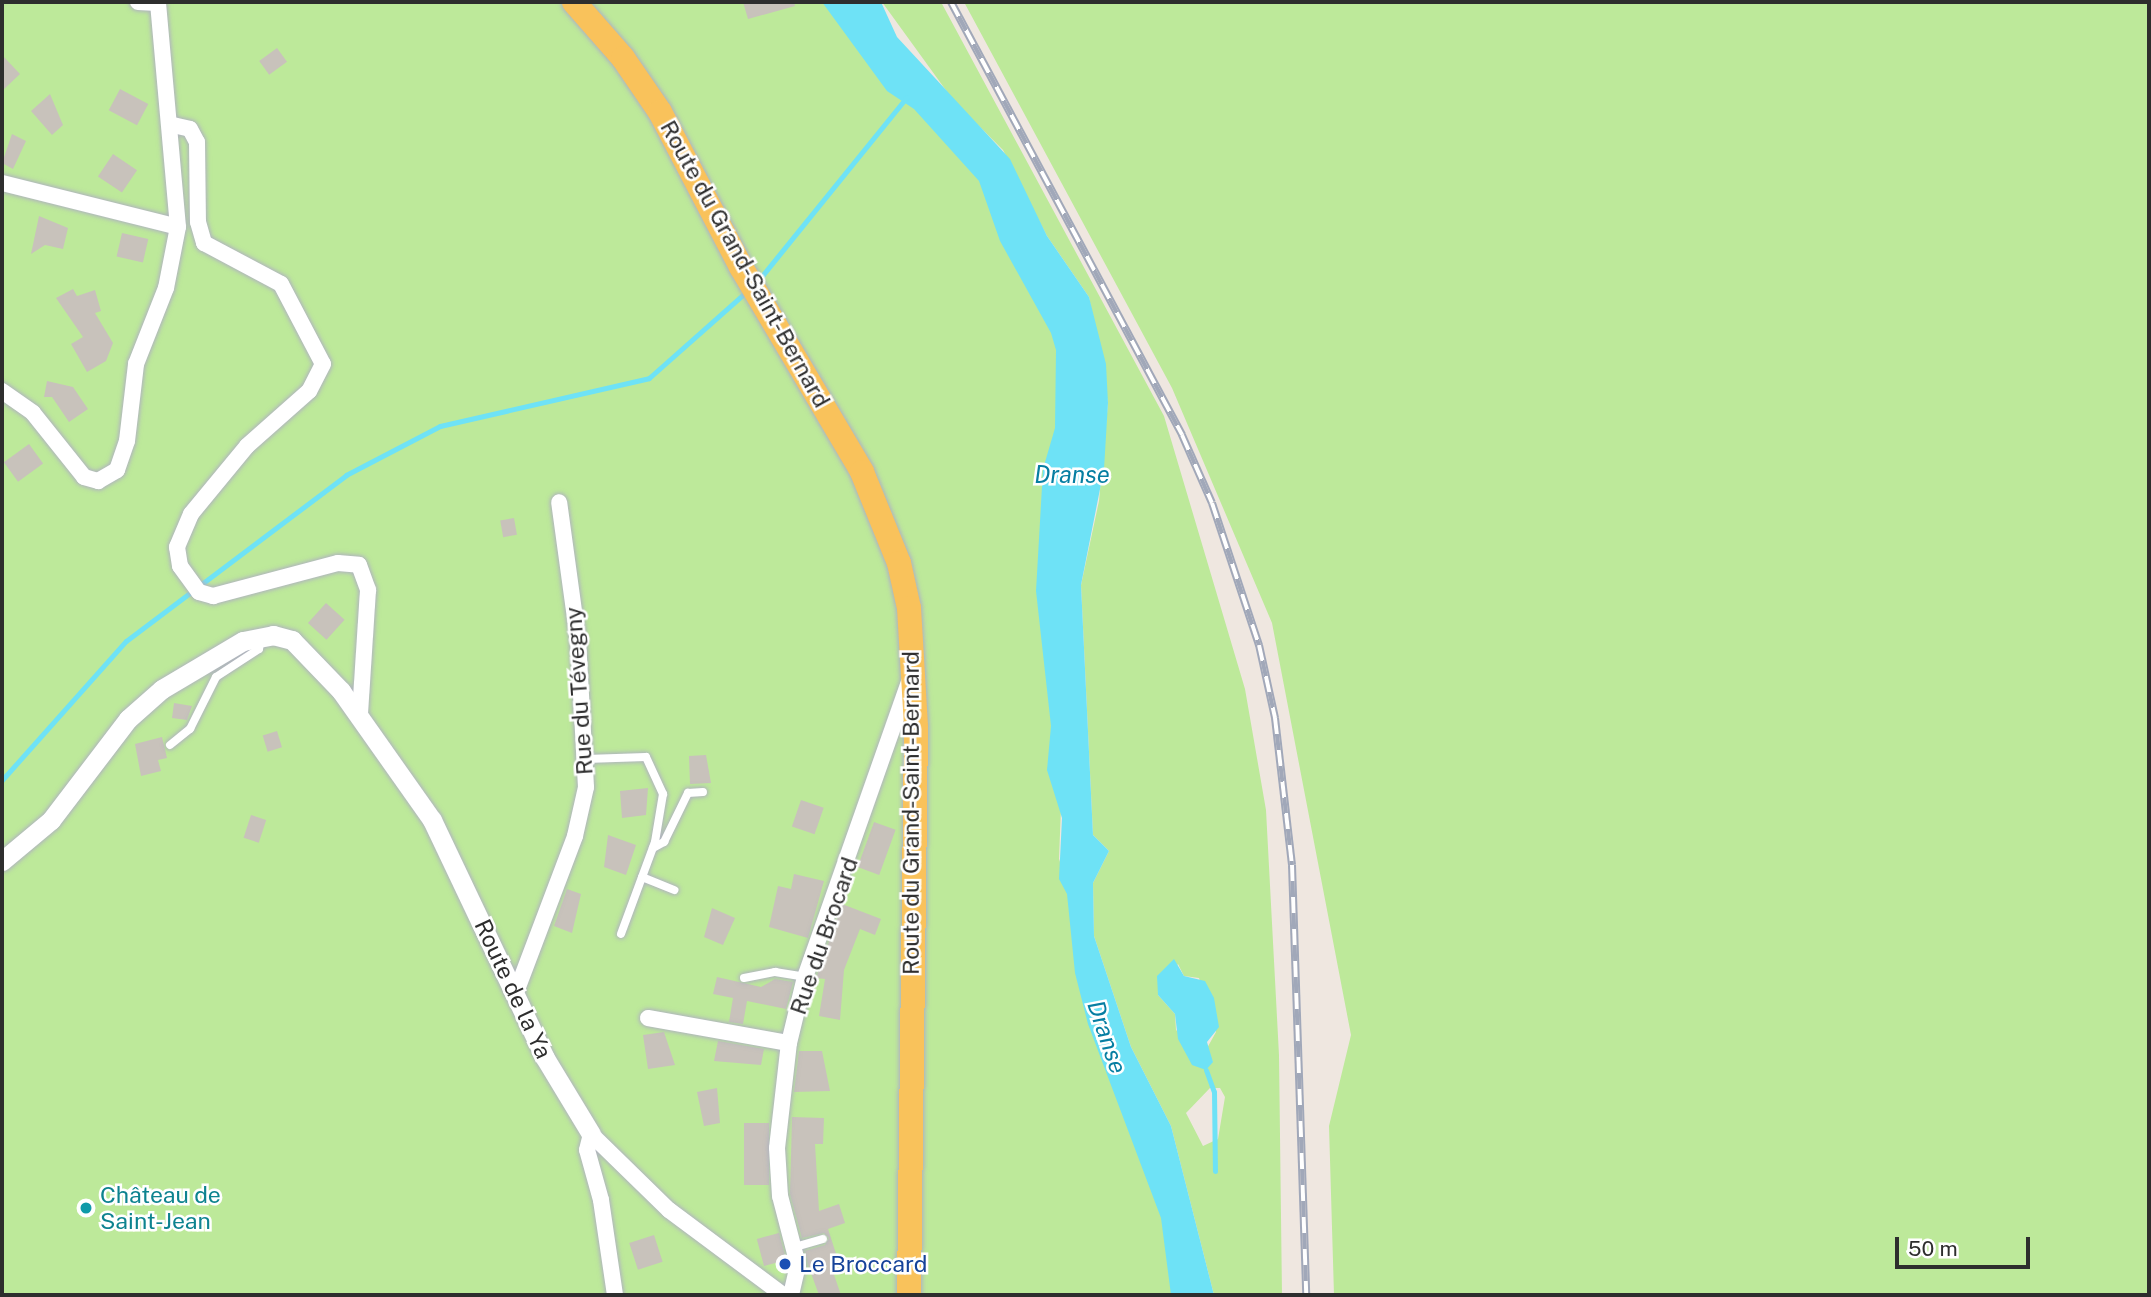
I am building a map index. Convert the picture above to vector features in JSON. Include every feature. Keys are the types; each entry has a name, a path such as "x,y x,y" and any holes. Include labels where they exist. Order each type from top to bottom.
{"main road":[{"name":"Route du Grand-Saint-Bernard","path":"574,2 643,85 763,306 851,452 883,516 905,586 914,666 915,766 909,1295"}],"street":[{"path":"2,391 33,414 77,472 98,481 111,476 125,452 136,364 169,278 178,227 173,125 158,2 138,2"},
{"path":"173,125 190,129 197,142 198,222 204,243 281,284 318,345 323,363 309,391 247,446 191,514 177,547 187,579 199,593 220,595 338,563 359,565 368,590 364,710 360,715"},
{"path":"2,183 178,227"},
{"name":"Rue du Tévegny","path":"515,995 580,819 586,759 559,502"},
{"path":"2,861 51,820 138,708 217,654 261,636"},
{"name":"Route de la Ya","path":"261,636 292,640 313,657 360,715 442,838 562,1091 591,1134 660,1202 783,1295"},
{"name":"Rue du Brocard","path":"791,1295 798,1265 780,1195 777,1148 789,1043 805,977 914,666"},
{"path":"648,1018 789,1043"},
{"path":"591,1134 587,1150 601,1200 615,1295"}],"lane":[{"path":"170,745 190,729 216,677 259,649 261,636"},
{"path":"586,759 639,755 653,765 664,805 653,848 621,934"},
{"path":"653,848 664,842 688,793 703,792"},
{"path":"642,877 674,890"},
{"path":"744,978 775,972 805,977"},
{"path":"795,1247 823,1239"}],"green space":[{"path":"2,2 854,2 1058,289 1075,458 1059,859 1174,1194 1197,1295 2,1295"},
{"path":"882,2 941,2 1164,416 1245,689 1266,810 1279,1055 1282,1295 1214,1295 1171,1126 1131,1047 1094,936 1093,883 1109,851 1093,835 1081,585 1099,501 1108,403 1089,297 1047,236 1003,150 953,100","holes":["1178,964 1184,976 1199,978 1216,1032 1206,1050 1213,1062 1176,1030 1175,1014 1158,995","1210,1088 1220,1088 1225,1097 1218,1139 1203,1146 1186,1113"]},
{"path":"964,2 2149,2 2149,1295 1334,1295 1329,1126 1351,1035 1272,623 1172,388"}],"water":[{"name":"Dranse","path":"822,2 881,2 897,37 1010,159 1047,236 1089,297 1106,364 1108,403 1104,469 1081,585 1093,835 1109,851 1093,883 1094,936 1131,1047 1171,1126 1214,1295 1171,1295 1161,1218 1088,1024 1075,973 1067,894 1059,879 1062,818 1047,770 1051,726 1036,591 1043,469 1055,428 1056,350 1051,333 1000,241 979,181 914,109 887,91"},
{"path":"1174,959 1184,976 1205,981 1214,998 1219,1027 1207,1042 1213,1062 1206,1070 1192,1065 1178,1039 1175,1014 1158,995 1157,976"}],"building":[{"path":"743,2 794,2 795,6 748,19"},
{"path":"277,48 287,62 269,75 259,61"},
{"path":"2,55 20,74 2,91"},
{"path":"120,89 148,104 137,125 109,110"},
{"path":"50,94 63,125 52,135 31,111"},
{"path":"12,134 26,141 13,169 2,163"},
{"path":"113,154 137,170 122,193 98,176"},
{"path":"39,216 68,228 63,249 45,245 31,254"},
{"path":"122,233 148,239 143,262 117,256"},
{"path":"73,289 77,296 95,290 101,311 95,313 113,343 106,361 87,372 71,344 83,337 56,298"},
{"path":"47,381 73,387 88,409 69,422 52,397 44,397"},
{"path":"29,444 43,463 18,482 4,462"},
{"path":"514,518 517,535 503,537 500,520"},
{"path":"326,603 345,620 327,640 308,623"},
{"path":"174,703 192,706 187,720 172,718"},
{"path":"277,731 282,747 268,752 263,735"},
{"path":"162,737 167,758 158,760 161,771 141,776 135,744"},
{"path":"706,755 711,783 690,784 689,756"},
{"path":"648,788 646,815 622,818 620,791"},
{"path":"801,800 824,808 815,834 792,826"},
{"path":"251,815 266,820 259,843 244,838"},
{"path":"874,822 896,830 879,875 858,867"},
{"path":"608,835 636,845 626,875 604,867"},
{"path":"794,874 824,881 808,938 769,927 778,886 791,889"},
{"path":"567,889 581,894 572,933 554,926"},
{"path":"842,904 881,919 875,935 860,929 844,970 840,1020 819,1016 825,979 816,978"},
{"path":"712,908 735,918 723,945 704,937"},
{"path":"717,977 761,987 775,979 793,982 786,1009 747,1001 743,1024 729,1022 733,998 713,994"},
{"path":"664,1032 675,1065 648,1069 643,1035"},
{"path":"718,1041 764,1049 761,1065 714,1061"},
{"path":"799,1051 822,1051 830,1091 794,1092"},
{"path":"717,1088 720,1123 704,1126 697,1092"},
{"path":"792,1117 824,1118 823,1144 815,1144 819,1211 839,1204 845,1223 828,1229 840,1266 832,1269 841,1295 819,1295 808,1265 805,1251 825,1245 829,1238 824,1233 802,1238 790,1194"},
{"path":"744,1123 769,1123 769,1185 744,1185"},
{"path":"779,1233 786,1260 764,1266 757,1239"},
{"path":"654,1235 663,1262 638,1270 629,1243"}],"waterway":[{"path":"757,282 907,97"},
{"path":"2,780 126,641 346,475 440,426 649,378 747,291"},
{"path":"1206,1070 1214,1092 1215,1171"}],"railway":[{"path":"951,2 1182,435 1212,503 1259,645 1275,718 1292,865 1306,1295"}],"place":[{"name":"Château de Saint-Jean","path":"86,1208"},
{"name":"Le Broccard","path":"785,1264"}]}
